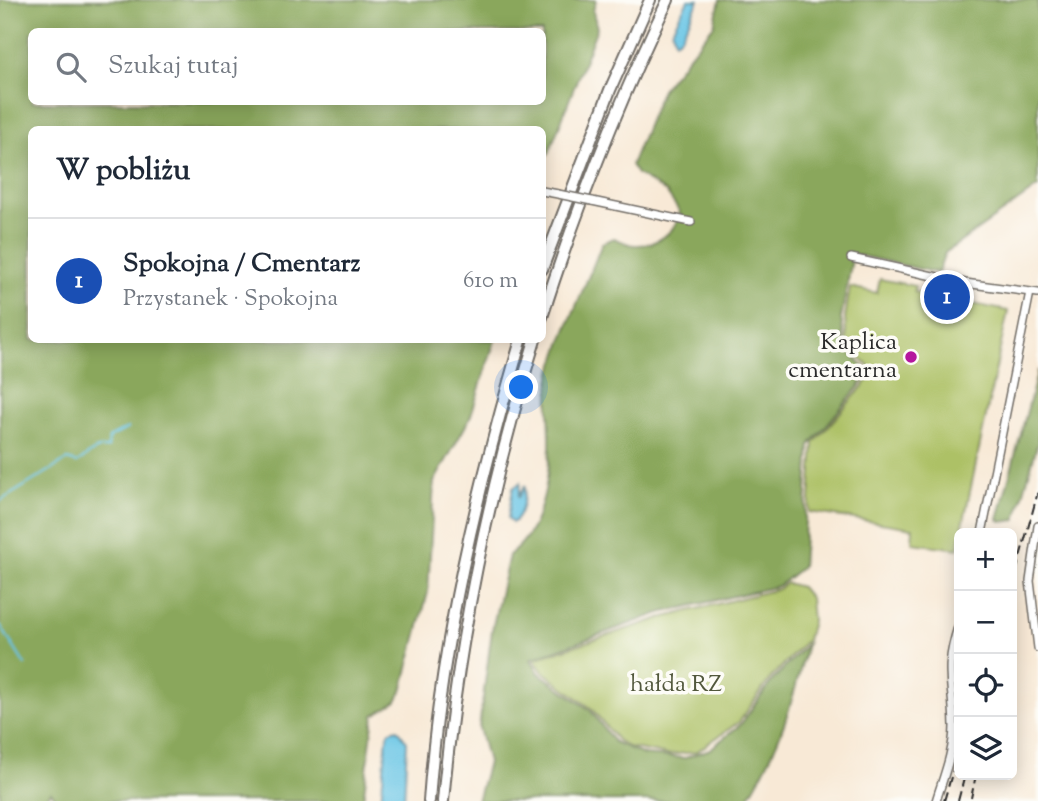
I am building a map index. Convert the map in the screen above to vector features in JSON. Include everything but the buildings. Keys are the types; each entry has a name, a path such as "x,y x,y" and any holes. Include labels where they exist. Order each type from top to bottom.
{"highway":[{"path":"546,258 605,102 650,0"},
{"path":"546,305 588,184 635,70 668,0"},
{"path":"429,801 442,688 459,585 491,444 520,343"},
{"path":"443,801 458,681 474,589 504,447 534,343"}],"street":[{"path":"546,192 691,222"},
{"path":"851,258 965,283 1034,293 983,528"},
{"path":"1038,526 1030,581 1038,648"},
{"path":"936,801 953,740 948,670 949,653 954,638"}],"green space":[{"path":"0,0 596,0 593,11 597,28 546,156 546,126 28,126 28,343 494,343 470,418 434,482 428,592 402,691 397,701 374,715 363,801 58,801 51,792 44,801 0,801"},
{"path":"720,0 1038,0 1038,187 945,253 938,273 853,254 841,318 845,348 870,373 810,445 802,567 778,586 660,613 531,659 539,673 590,710 614,742 644,755 685,758 710,749 741,724 772,681 807,644 790,706 776,744 746,801 477,801 488,762 479,728 492,630 509,555 529,534 545,492 550,448 549,398 553,368 602,243 614,238 633,245 643,245 658,240 675,226 680,212 666,192 637,174 631,165 662,89 714,25"},
{"path":"880,279 915,286 914,292 1008,311 962,528 954,528 954,548 912,543 913,528 809,512 814,443 875,372 847,346 845,317 850,287 877,293"},
{"path":"1038,370 1038,442 1016,520 1003,522 998,519"},
{"name":"hałda RZ","path":"786,583 801,587 810,598 812,621 807,640 770,679 739,722 696,752 668,755 628,747 617,740 592,709 542,671 534,659 661,618 778,589"}],"water":[{"path":"688,0 699,0 681,37 675,41 672,30"},
{"path":"520,483 518,498 525,485 524,501 521,512 512,523 508,518 513,488"},
{"path":"398,729 407,742 404,801 381,801 387,737 390,731"}],"waterway":[{"path":"0,501 67,460 77,463 95,450 108,448 109,438 128,428"},
{"path":"0,625 25,665"}],"railway":[{"path":"1017,568 1038,492"},
{"path":"944,801 954,767"},
{"path":"958,801 964,780"},
{"path":"971,798 975,780"}],"place":[{"name":"Spokojna / Cmentarz","path":"947,297"},
{"name":"Kaplica cmentarna","path":"911,357"}]}
